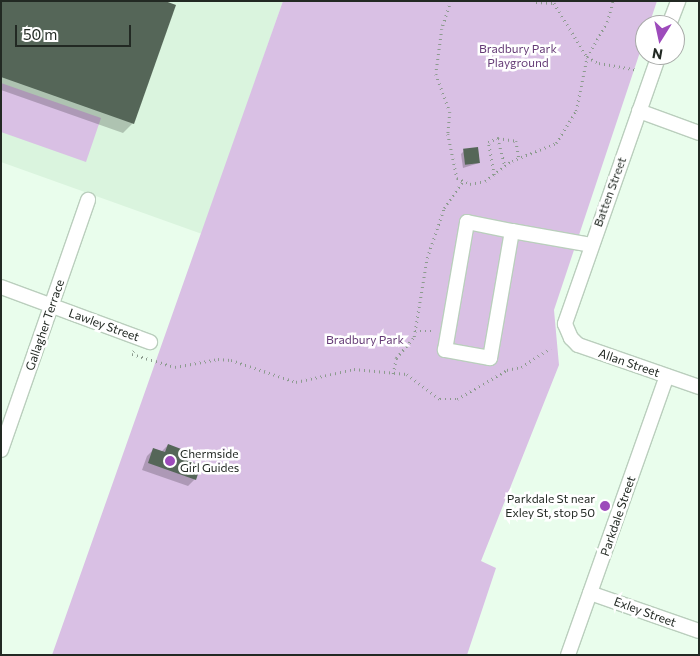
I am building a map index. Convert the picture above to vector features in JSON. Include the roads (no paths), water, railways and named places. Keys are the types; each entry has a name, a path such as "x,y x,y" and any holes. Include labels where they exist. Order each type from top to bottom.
{"street":[{"path":"673,15 678,1"},
{"name":"Batten Street","path":"566,329 566,313 655,65"},
{"path":"639,111 699,133"},
{"name":"Gallagher Terrace","path":"1,450 88,200"},
{"path":"512,231 490,358 445,350 467,222 591,245"},
{"name":"Lawley Street","path":"1,287 144,340"},
{"name":"Allan Street","path":"566,329 578,345 699,387"},
{"name":"Parkdale Street","path":"568,655 667,376"},
{"name":"Exley Street","path":"590,593 699,631"}],"place":[{"name":"Chermside Girl Guides","path":"170,461"},
{"name":"Parkdale St near Exley St, stop 50","path":"605,506"}],"park label":[{"name":"Bradbury Park Playground","path":"518,56"},
{"name":"Bradbury Park","path":"365,340"}]}
